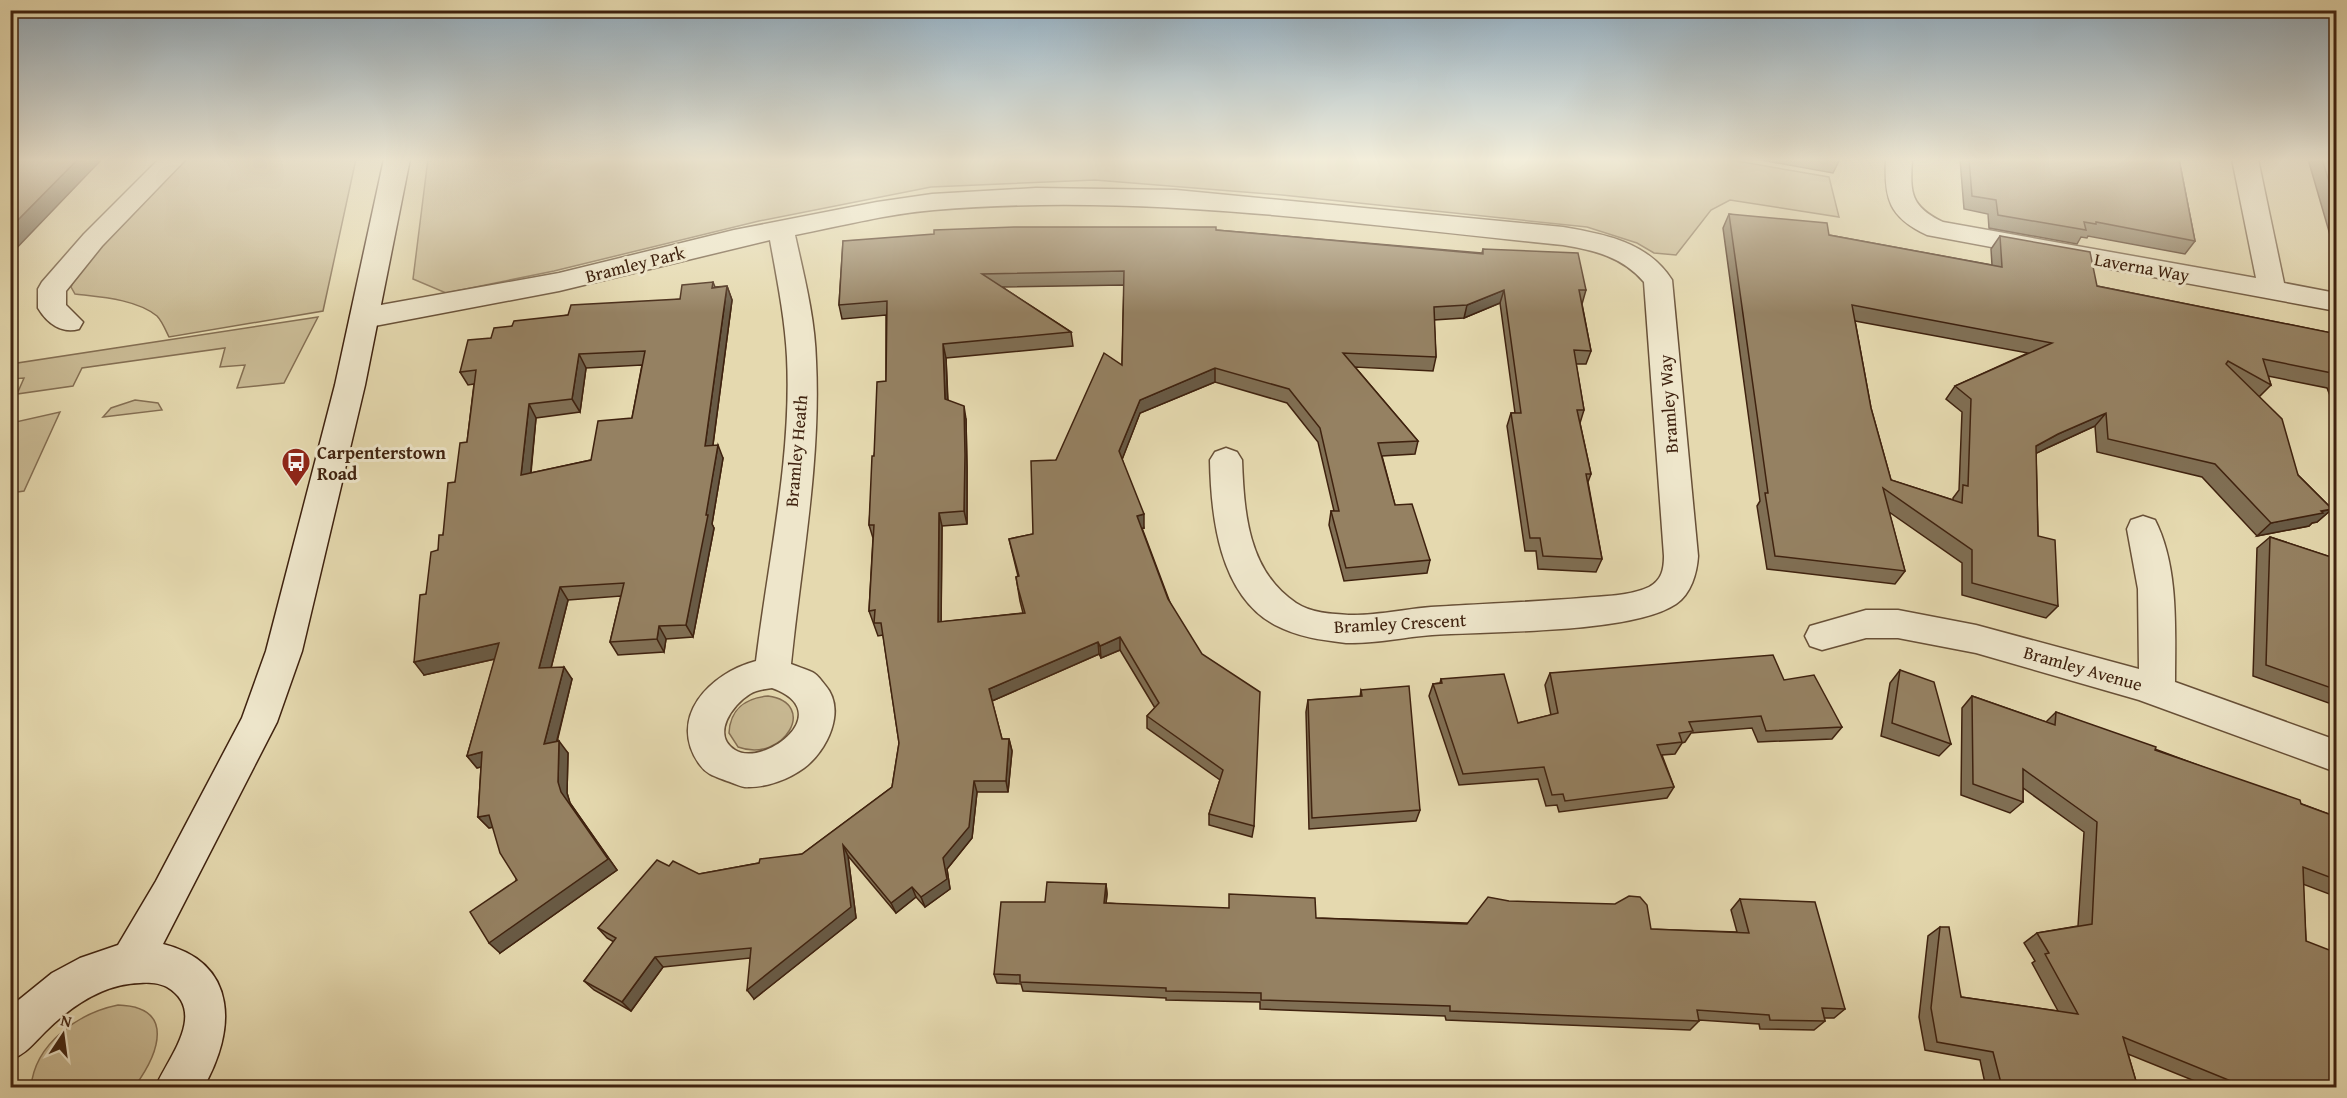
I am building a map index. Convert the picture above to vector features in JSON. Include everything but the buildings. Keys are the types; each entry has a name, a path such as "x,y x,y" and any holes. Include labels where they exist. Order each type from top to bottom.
{"street":[{"path":"69,322 52,308 52,289 93,240 123,210"},
{"path":"130,963 170,894 259,723 271,691 297,602 364,318 386,210"},
{"name":"Bramley Park","path":"364,318 559,282 781,229 886,210"},
{"name":"Bramley Park","path":"1318,210 1585,239 1620,249"},
{"name":"Laverna Way","path":"1907,210 1936,229 2337,302"},
{"path":"2256,210 2272,290"},
{"name":"Bramley Heath","path":"772,674 798,446 802,377 795,301 781,229"},
{"name":"Bramley Way","path":"1620,249 1643,263 1658,280 1681,549 1680,576"},
{"name":"Bramley Crescent","path":"1226,460 1231,529 1246,574 1264,599 1281,614 1298,621 1347,630 1614,607 1655,599 1668,591 1680,576"},
{"path":"2143,529 2153,563 2158,599 2157,690"},
{"name":"Bramley Avenue","path":"1822,636 1866,624 1898,624 2002,646 2157,690 2337,756"},
{"path":"10,1039 46,1002 67,987 110,967 130,963 165,964 180,970 191,978 200,990 205,1021 203,1039 190,1069 177,1088"}],"shaded area":[{"path":"134,210 345,210 323,311 169,337 157,316 148,310 128,302 75,294 71,287 90,256"},
{"path":"422,210 813,210 759,221 554,271 446,293 413,279"},
{"path":"1427,210 1711,210 1676,255 1654,253 1637,243 1587,227"},
{"path":"1796,210 1837,210 1839,217"},
{"path":"318,317 284,383 237,388 245,365 220,367 225,348 82,368 73,386 17,394 24,378 11,379 11,364"},
{"path":"135,400 158,403 162,410 103,417 111,408"},
{"path":"60,412 24,491 11,493 11,423"},
{"path":"768,696 783,701 791,709 793,720 789,730 781,740 769,747 755,750 738,747 729,733 732,717 746,702"},
{"path":"118,1005 136,1008 148,1014 155,1023 157,1034 151,1060 135,1086 31,1087 34,1071 41,1057 61,1032 89,1015"}],"place":[{"name":"Carpenterstown Road","path":"296,488"}]}
